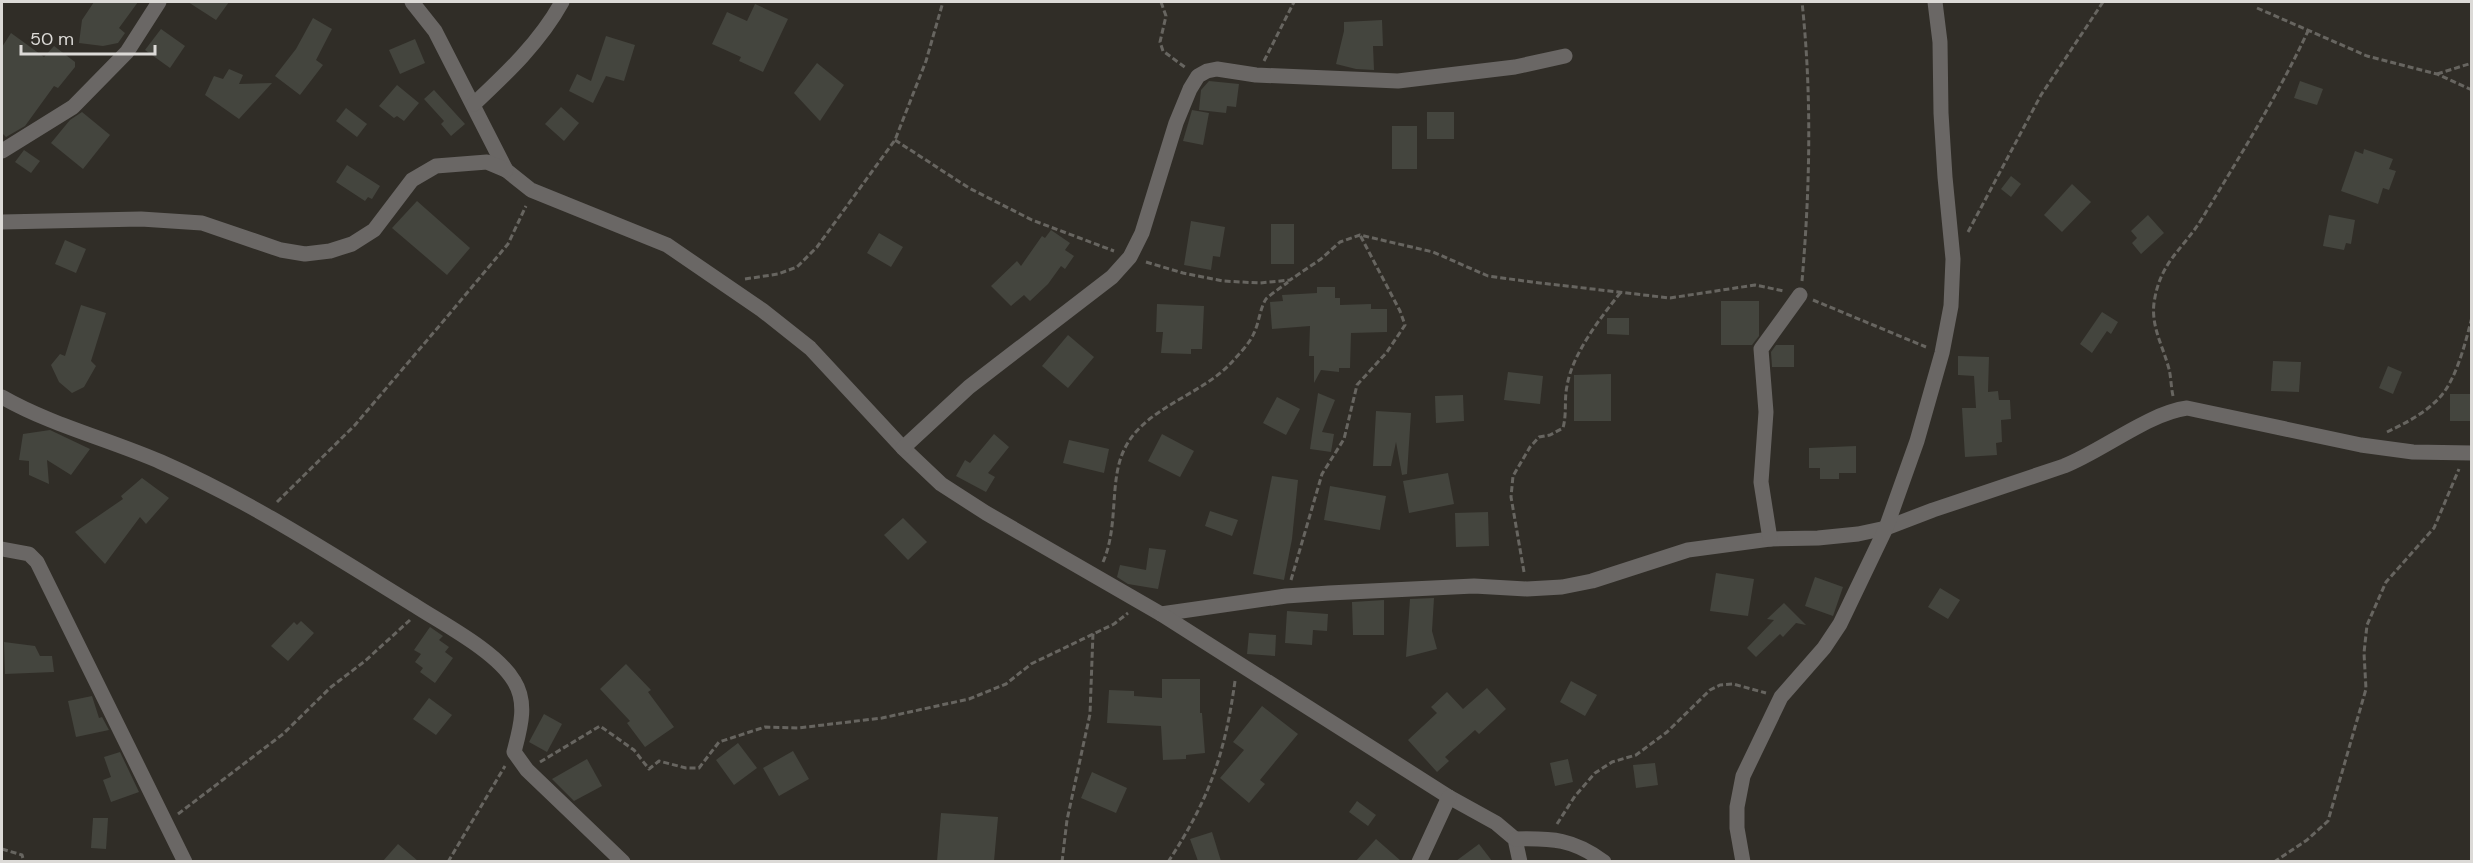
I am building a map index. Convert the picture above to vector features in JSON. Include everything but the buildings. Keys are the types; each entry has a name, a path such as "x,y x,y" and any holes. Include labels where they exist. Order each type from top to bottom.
{"street":[{"path":"2,151 73,107 127,52 159,2"},
{"path":"412,2 435,31 506,170"},
{"path":"474,104 513,67 551,21 562,2"},
{"path":"1743,861 1737,828 1737,807 1743,776 1781,697 1824,648 1840,624 1886,528 1917,441 1942,353 1951,306 1953,259 1945,177 1940,42 1935,2"},
{"path":"903,448 969,387 1112,277 1130,257 1142,233 1176,123 1197,76 1217,69 1256,75 1398,81 1515,67 1565,56"},
{"path":"2,222 141,219 202,224 281,250 305,254 330,251 352,244 374,230 412,180 436,166 487,162 506,170 531,190 667,245 762,310 810,348 903,448 941,484 986,513 1161,614 1237,661 1300,704 1496,823 1515,839 1520,861"},
{"path":"1770,539 1761,482 1766,412 1761,349 1800,295"},
{"path":"2,397 29,413 162,463 266,513 492,657 514,681 522,701 521,727 514,752 527,770 623,861"},
{"path":"1161,614 1286,596 1474,586 1527,589 1572,585 1688,550 1770,539 1858,534 1886,528 2081,460 2175,409 2197,408 2361,445 2414,452 2469,453"},
{"path":"2,549 29,555 37,562 184,861"},
{"path":"1419,861 1449,796"},
{"path":"1515,839 1548,838 1582,847 1604,861"}],"path":[{"path":"723,283 778,274 797,267 817,247 895,140 926,61 943,2"},
{"path":"1161,2 1166,16 1160,42 1163,51 1197,76"},
{"path":"1256,75 1294,2"},
{"path":"1800,295 1809,203 1809,107 1802,2"},
{"path":"1953,259 2041,95 2103,2"},
{"path":"2257,8 2367,56 2436,74 2472,90"},
{"path":"2175,409 2169,370 2155,327 2154,302 2159,281 2168,262 2202,219 2283,84 2308,31"},
{"path":"2436,74 2472,63"},
{"path":"895,140 969,188 1032,220 1130,257 1183,273 1223,281 1260,283 1290,280"},
{"path":"266,513 355,425 508,244 520,221 531,190"},
{"path":"1096,578 1108,551 1123,452 1137,428 1207,383 1230,364 1253,335 1266,299 1321,259 1340,242 1360,235 1433,252 1488,276 1670,298 1755,285 1800,295 1942,353"},
{"path":"1286,596 1322,474 1344,439 1357,385 1387,352 1405,325 1360,235"},
{"path":"1527,589 1511,496 1513,476 1530,447 1539,437 1550,435 1563,428 1567,414 1566,387 1572,366 1603,314 1621,292"},
{"path":"2361,445 2411,420 2442,395 2462,355 2472,317"},
{"path":"2274,861 2307,840 2328,821 2366,689 2364,653 2367,625 2386,582 2434,528 2469,453"},
{"path":"527,770 600,726 634,750 649,769 659,761 686,768 699,768 719,742 765,727 798,728 882,718 969,699 1006,684 1031,664 1114,624 1142,604"},
{"path":"165,824 283,734 331,687 365,661 421,610"},
{"path":"1062,861 1067,820 1090,714 1093,633"},
{"path":"1168,861 1189,831 1205,800 1218,764 1229,720 1237,661"},
{"path":"1548,838 1575,796 1595,773 1612,762 1636,755 1667,732 1710,690 1720,685 1733,684 1781,697"},
{"path":"448,861 514,752"},
{"path":"2,849 22,855 24,861"}]}
